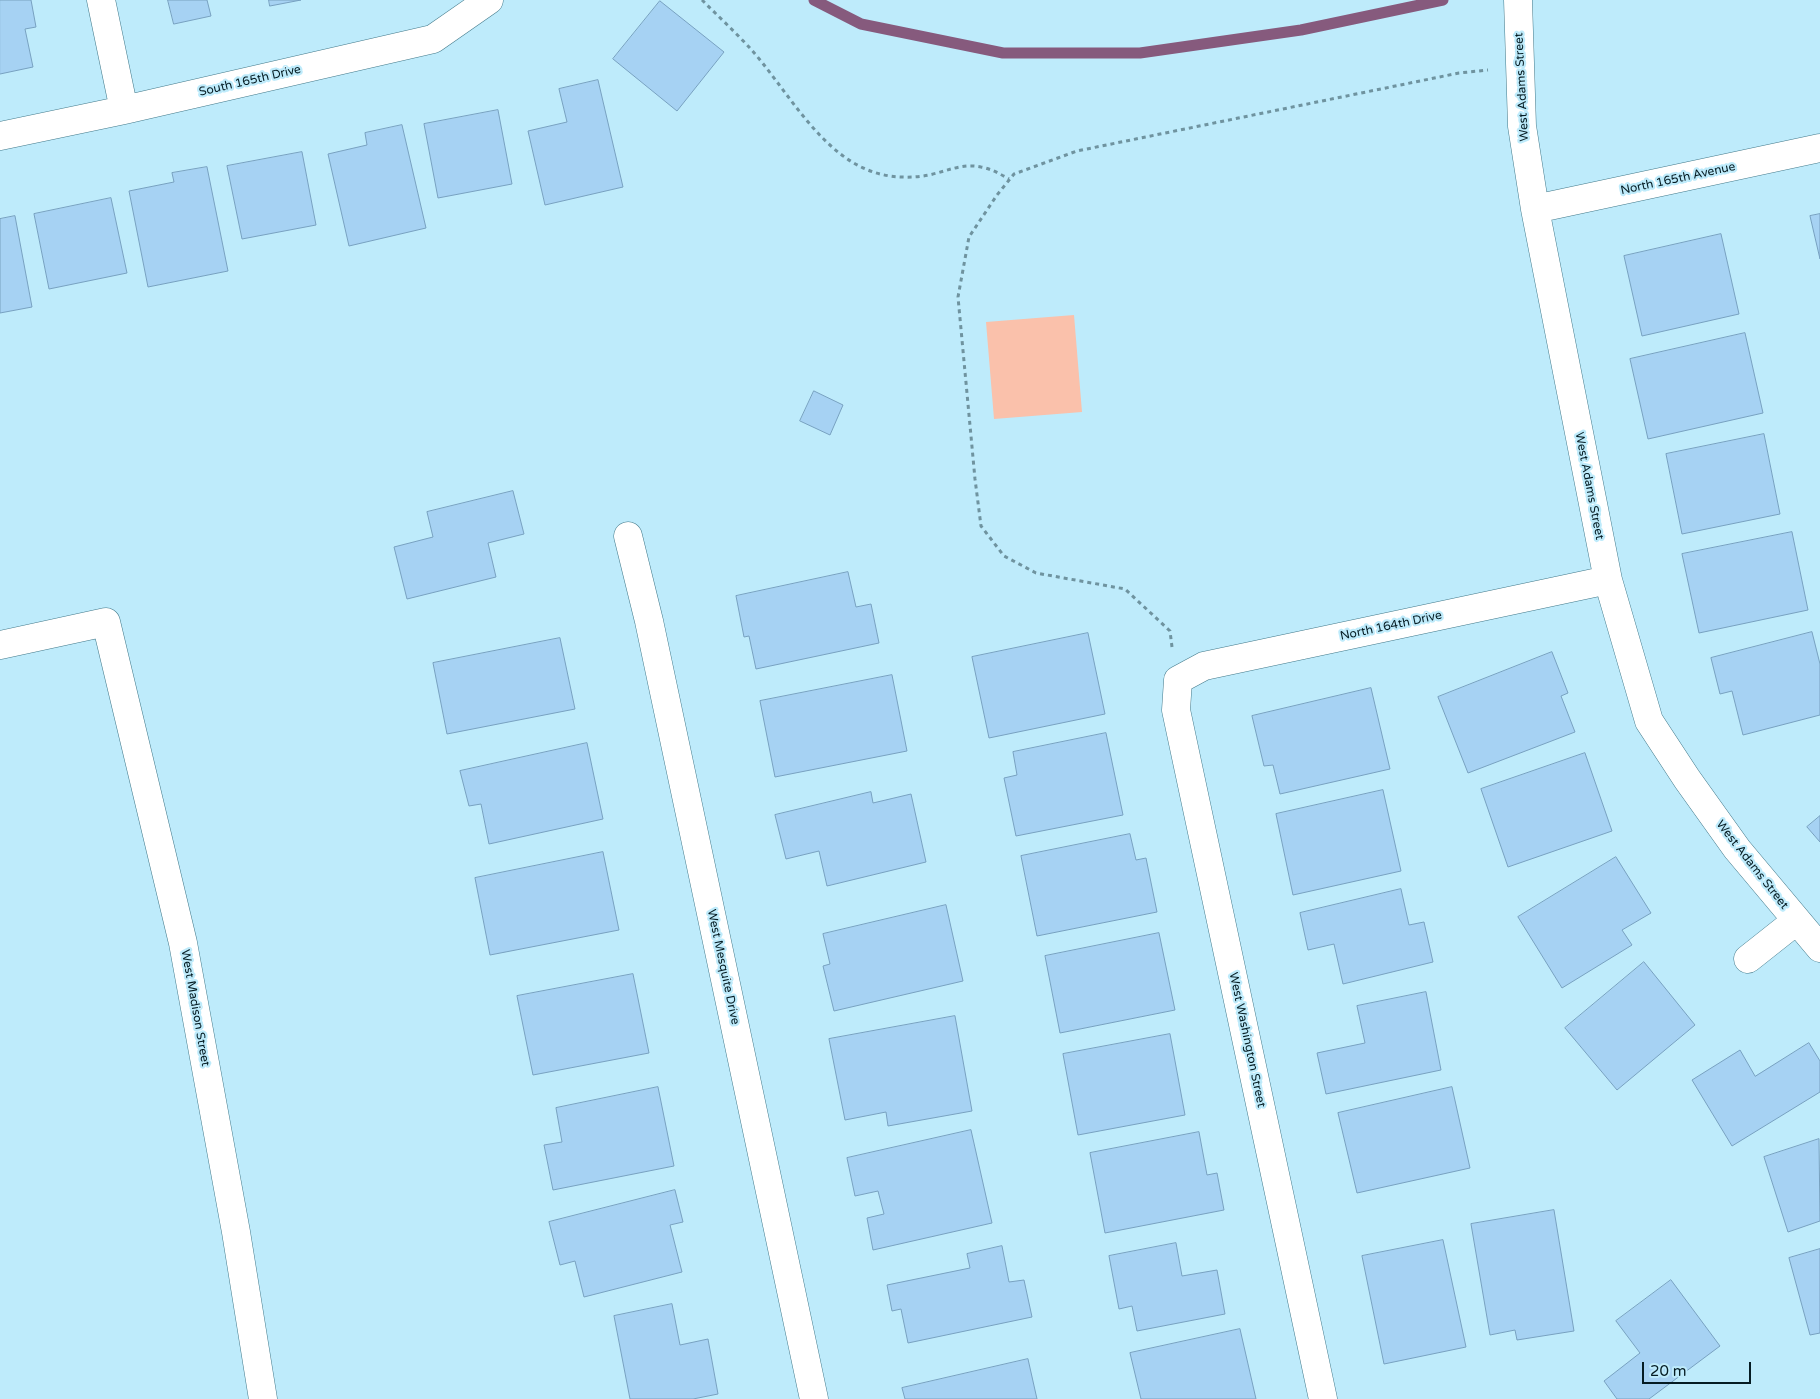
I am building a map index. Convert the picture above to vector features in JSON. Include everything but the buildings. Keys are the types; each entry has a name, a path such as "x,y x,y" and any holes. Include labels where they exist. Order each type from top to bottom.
{"street":[{"path":"101,0 124,110"},
{"name":"South 165th Drive","path":"0,136 124,110 433,39 489,0"},
{"name":"West Adams Street","path":"1518,2 1522,126 1536,209 1608,580 1649,721 1687,779 1737,849 1820,948"},
{"name":"North 165th Avenue","path":"1536,209 1820,148"},
{"name":"West Mesquite Drive","path":"628,536 651,630 814,1399"},
{"name":"North 164th Drive","path":"1178,680 1204,666 1608,580"},
{"name":"West Madison Street","path":"0,645 106,622 183,943 236,1232 263,1399"},
{"name":"West Washington Street","path":"1178,680 1176,710 1323,1399"},
{"name":"West Adams Street","path":"1748,959 1796,921"}],"path":[{"path":"702,0 748,46 822,138 856,166 880,174 905,177 929,175 960,166 980,166 993,170 1009,179"},
{"path":"1178,680 1170,631 1125,589 1036,573 1004,556 981,526 958,297 969,237 997,195 1014,174 1077,151 1459,73 1521,66"}],"shaded area":[{"path":"1074,315 1082,412 994,419 986,322"}],"waterway":[{"path":"814,0 861,24 1003,53 1140,53 1301,30 1443,0"}]}
